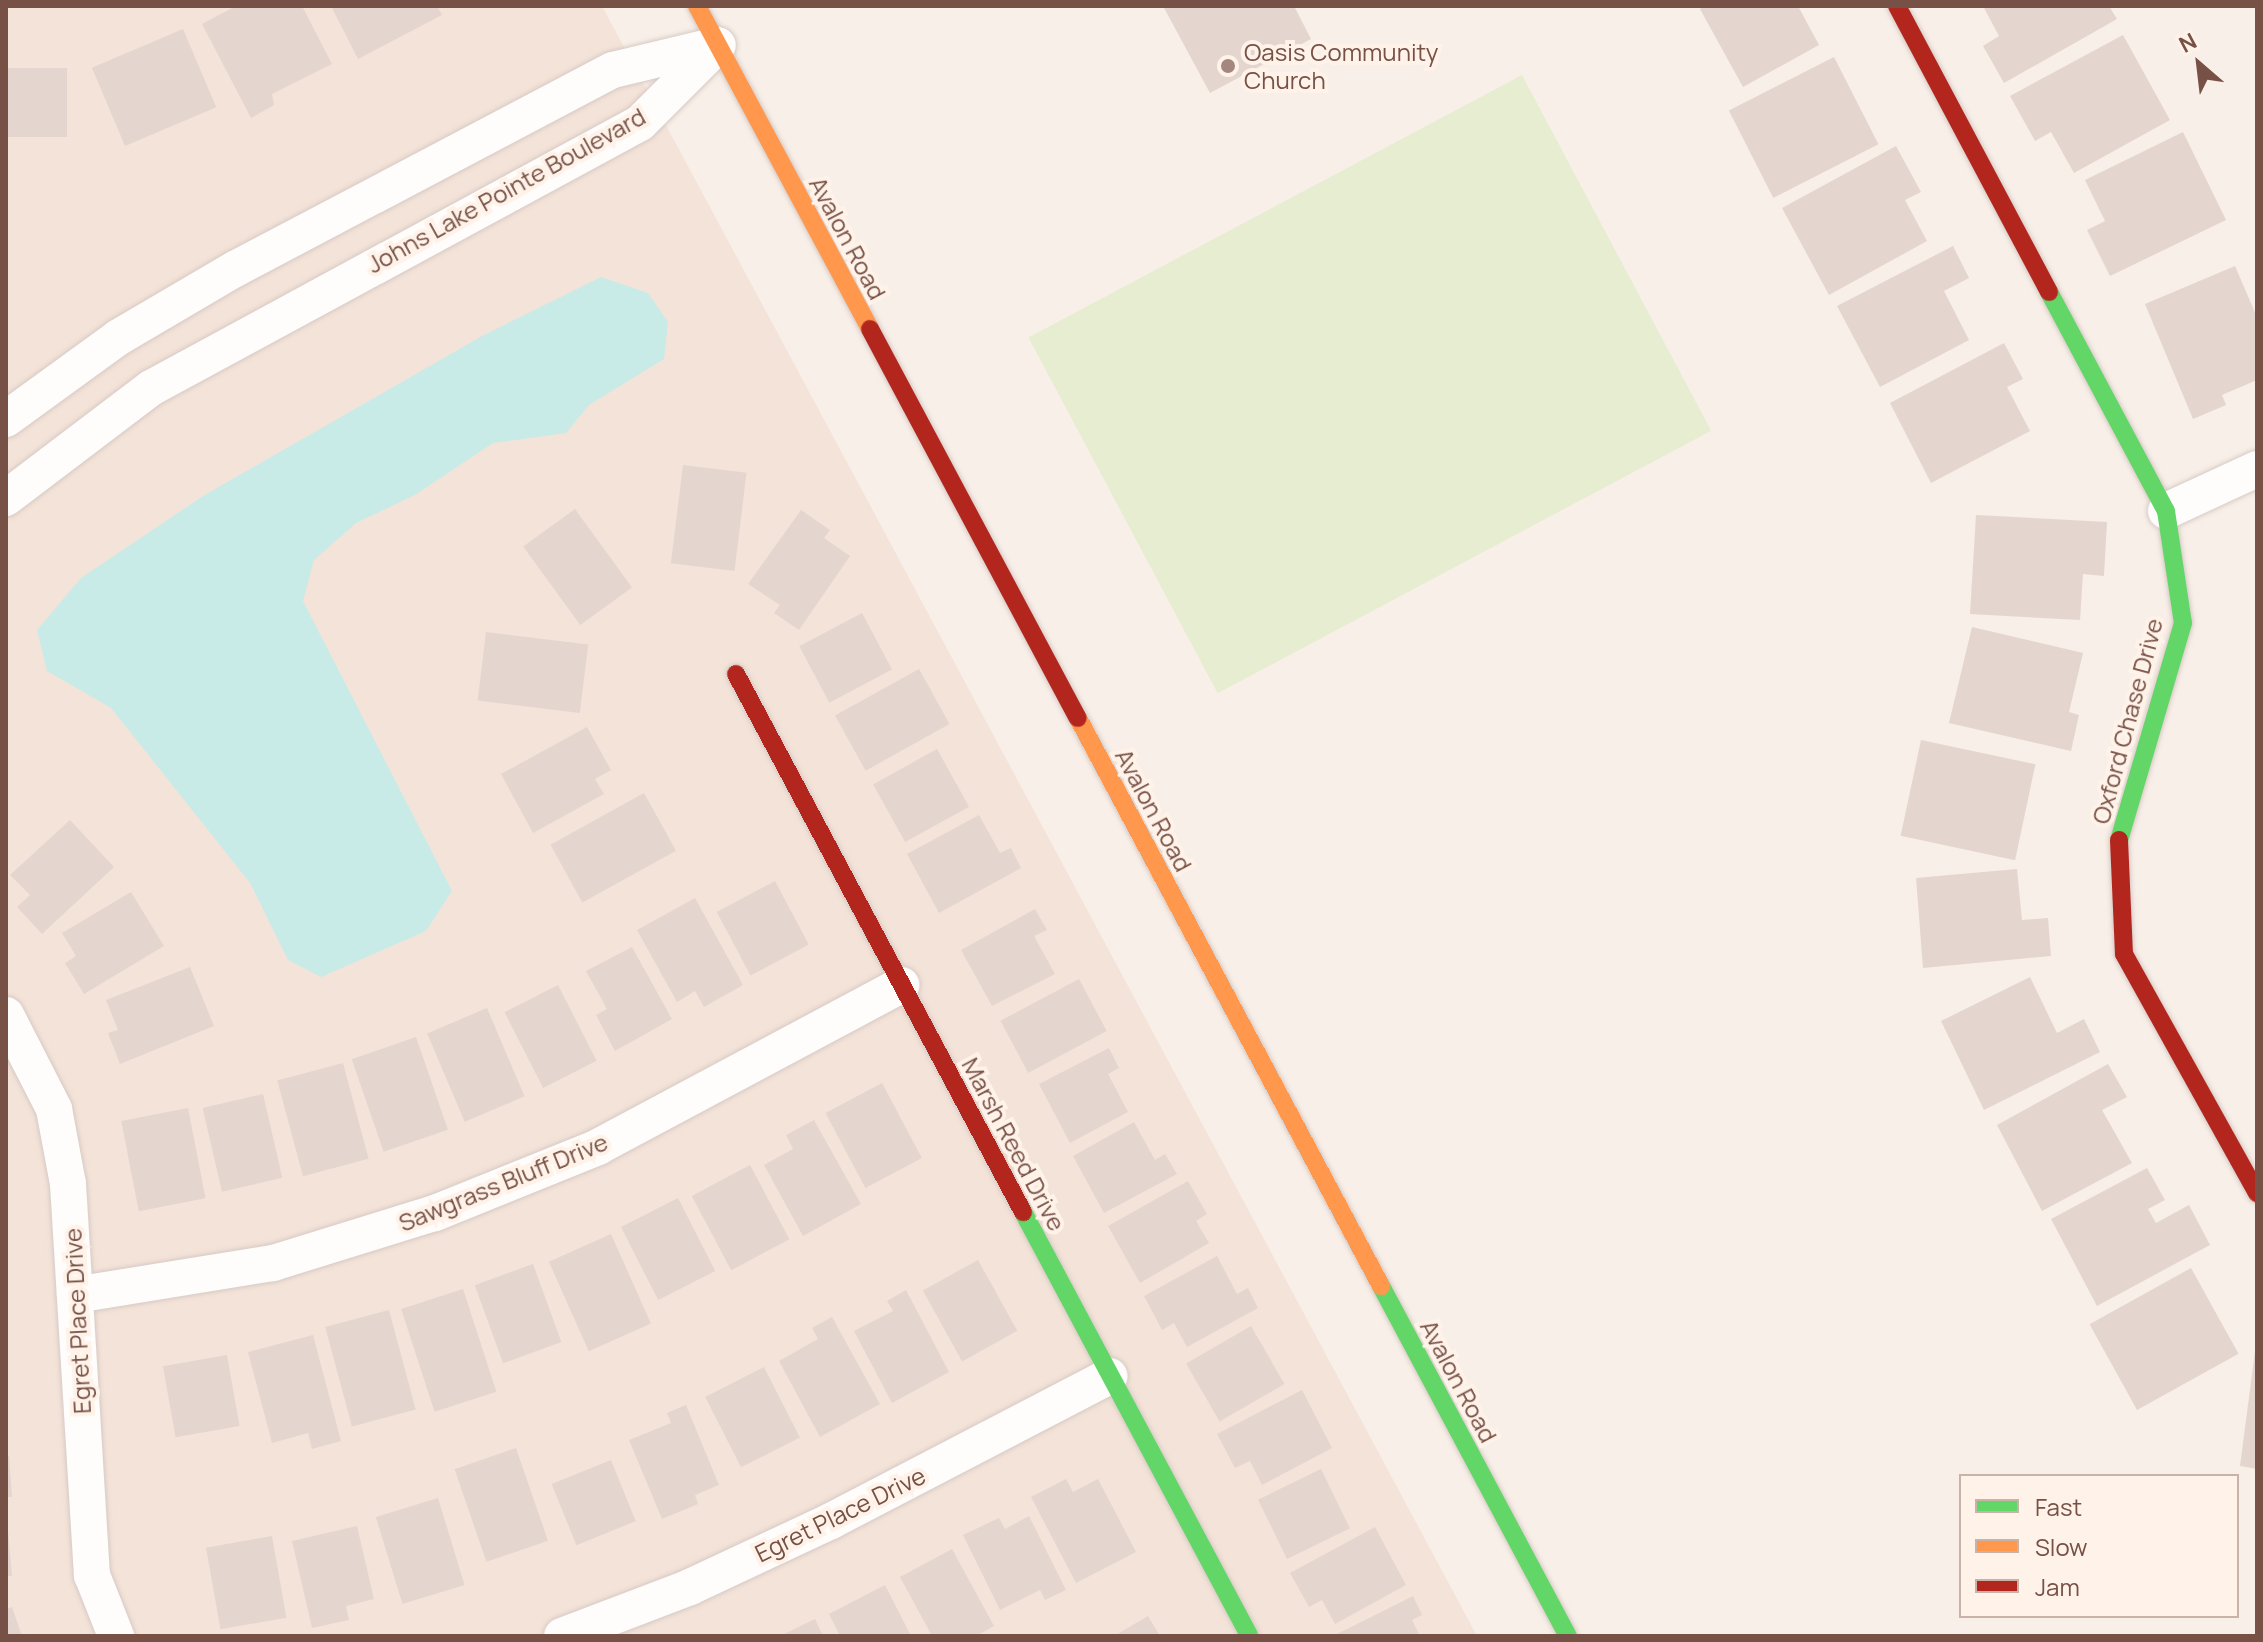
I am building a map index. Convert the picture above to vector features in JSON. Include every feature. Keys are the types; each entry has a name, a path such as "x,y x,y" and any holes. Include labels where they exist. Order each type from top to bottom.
{"street":[{"name":"Avalon Road","path":"697,6 1568,1636"},
{"name":"Oxford Chase Drive","path":"1897,6 2166,511 2183,623 2117,848 2124,954 2257,1193"},
{"name":"Johns Lake Pointe Boulevard","path":"6,419 119,337 235,269 613,70 718,45"},
{"name":"Johns Lake Pointe Boulevard","path":"6,498 151,388 264,321 640,123 718,45"},
{"path":"235,269 264,321"},
{"path":"2166,511 2257,469"},
{"name":"Marsh Reed Drive","path":"736,674 1249,1636"},
{"name":"Sawgrass Bluff Drive","path":"75,1295 273,1263 435,1213 598,1147 902,985"},
{"name":"Egret Place Drive","path":"6,1015 54,1109 68,1184 92,1575 116,1636"},
{"name":"Egret Place Drive","path":"562,1636 831,1521 1110,1376"}],"shaded area":[{"path":"6,6 602,6 1477,1636 6,1636"}],"green space":[{"path":"1522,75 1711,431 1218,693 1028,337"}],"water":[{"path":"601,277 648,293 668,322 664,359 589,405 566,433 493,443 415,495 356,523 314,560 303,601 452,891 426,931 321,977 288,960 250,883 111,708 47,671 37,630 81,578 203,496 482,336"}],"building":[{"path":"236,6 302,6 332,64 272,94 274,105 251,118 202,24"},
{"path":"331,6 437,6 442,15 358,59"},
{"name":"Oasis Community Church","path":"1163,6 1294,6 1311,39 1210,93"},
{"path":"1704,6 1798,6 1819,45 1743,87 1700,9"},
{"path":"1983,6 2109,6 2117,19 2004,83 1983,46 1999,36"},
{"path":"183,29 216,107 125,146 92,68"},
{"path":"2123,35 2170,120 2074,173 2051,132 2035,141 2010,96"},
{"path":"1834,57 1878,144 1773,198 1729,111"},
{"path":"6,68 67,68 67,137 6,137"},
{"path":"2183,132 2226,220 2110,276 2087,230 2105,221 2085,180"},
{"path":"1896,146 1921,192 1905,200 1927,241 1829,295 1782,208"},
{"path":"1953,246 1969,278 1944,291 1969,340 1880,387 1837,306"},
{"path":"2235,266 2257,317 2257,380 2222,395 2226,405 2193,419 2145,304"},
{"path":"2004,343 2023,379 2007,387 2030,431 1931,483 1890,403"},
{"path":"683,465 747,473 734,571 671,563"},
{"path":"575,509 632,587 580,625 523,547"},
{"path":"801,510 830,530 824,538 850,556 799,630 774,613 780,605 748,584"},
{"path":"1976,515 2107,522 2104,576 2083,574 2080,620 1970,614"},
{"path":"862,613 892,670 829,703 799,646"},
{"path":"1972,627 2083,653 2069,712 2079,715 2071,751 1949,723"},
{"path":"486,632 588,645 580,713 478,700"},
{"path":"919,669 950,724 866,771 835,716"},
{"path":"587,727 611,770 595,779 604,794 533,833 501,774"},
{"path":"1921,740 2035,764 2015,860 1901,836"},
{"path":"937,749 969,807 905,842 873,784"},
{"path":"644,793 676,851 582,903 550,845"},
{"path":"979,815 1000,853 1011,848 1021,868 939,913 907,854"},
{"path":"70,820 114,867 42,934 17,907 30,895 10,875"},
{"path":"2017,869 2022,920 2048,918 2051,956 1923,968 1916,878"},
{"path":"775,881 809,945 751,976 717,912"},
{"path":"131,892 164,946 84,994 65,963 76,956 62,933"},
{"path":"695,898 743,985 704,1007 695,991 677,1002 637,930"},
{"path":"1035,909 1047,930 1034,936 1055,974 992,1006 961,950"},
{"path":"632,947 672,1019 615,1051 596,1015 607,1009 586,971"},
{"path":"190,967 214,1026 120,1064 108,1033 118,1030 106,1000"},
{"path":"2030,977 2057,1033 2084,1019 2100,1052 1984,1110 1941,1021"},
{"path":"1079,979 1107,1031 1028,1073 1000,1021"},
{"path":"558,985 597,1061 543,1088 505,1012"},
{"path":"487,1008 525,1096 465,1122 427,1033"},
{"path":"416,1037 448,1130 384,1152 352,1059"},
{"path":"1109,1048 1119,1068 1108,1074 1128,1112 1070,1143 1039,1084"},
{"path":"343,1063 369,1159 303,1176 277,1081"},
{"path":"2108,1064 2127,1097 2102,1110 2132,1163 2042,1211 1997,1125"},
{"path":"882,1083 922,1158 865,1188 825,1113"},
{"path":"263,1094 282,1178 222,1192 203,1108"},
{"path":"188,1108 206,1198 139,1211 121,1121"},
{"path":"814,1120 861,1204 803,1236 764,1165 793,1149 786,1135"},
{"path":"1134,1122 1155,1160 1165,1154 1177,1174 1104,1213 1073,1156"},
{"path":"750,1165 789,1239 731,1270 692,1196"},
{"path":"2147,1168 2165,1200 2148,1209 2156,1223 2189,1205 2210,1245 2097,1306 2051,1219"},
{"path":"1188,1181 1207,1214 1196,1221 1209,1243 1140,1283 1108,1226"},
{"path":"678,1198 715,1271 658,1300 621,1227"},
{"path":"611,1234 651,1324 589,1351 549,1262"},
{"path":"1217,1256 1237,1294 1248,1288 1258,1308 1187,1347 1174,1323 1162,1330 1144,1296"},
{"path":"978,1260 1017,1331 962,1361 923,1291"},
{"path":"533,1264 561,1342 503,1363 475,1285"},
{"path":"2191,1268 2239,1354 2137,1410 2090,1324"},
{"path":"463,1289 496,1392 435,1412 401,1309"},
{"path":"906,1290 949,1372 892,1403 854,1331 893,1311 887,1301"},
{"path":"389,1310 416,1409 352,1427 325,1327"},
{"path":"832,1317 880,1404 820,1437 779,1361 818,1339 812,1328"},
{"path":"1251,1326 1284,1384 1220,1422 1186,1364"},
{"path":"313,1335 341,1441 312,1449 308,1433 272,1443 248,1352"},
{"path":"2257,1351 2257,1469 2240,1466"},
{"path":"227,1355 240,1426 175,1437 163,1366"},
{"path":"764,1367 800,1437 741,1467 705,1397"},
{"path":"1302,1390 1332,1448 1262,1485 1250,1461 1235,1468 1217,1434"},
{"path":"686,1405 719,1485 695,1495 698,1504 662,1519 629,1440 671,1423 667,1413"},
{"path":"516,1448 548,1541 486,1562 455,1469"},
{"path":"6,1456 9,1456 12,1497 6,1497"},
{"path":"611,1460 636,1521 576,1545 552,1484"},
{"path":"1321,1469 1350,1528 1287,1559 1258,1500"},
{"path":"1066,1479 1073,1492 1098,1479 1136,1552 1076,1583 1031,1497"},
{"path":"438,1498 465,1585 402,1604 376,1517"},
{"path":"1029,1516 1066,1590 1045,1600 1040,1590 1000,1610 963,1535 999,1518 1005,1529"},
{"path":"357,1526 374,1599 346,1606 349,1620 312,1628 292,1541"},
{"path":"1375,1527 1406,1585 1335,1624 1322,1600 1309,1607 1290,1573"},
{"path":"8,1531 12,1576 6,1576"},
{"path":"272,1536 286,1618 220,1629 206,1548"},
{"path":"952,1549 994,1626 976,1636 932,1636 900,1577"},
{"path":"885,1585 911,1636 840,1636 829,1614"},
{"path":"1413,1596 1422,1615 1412,1620 1420,1636 1333,1636"},
{"path":"12,1607 22,1636 6,1636 6,1609"},
{"path":"1148,1616 1160,1636 1114,1636"},
{"path":"815,1619 823,1636 780,1636"}],"traffic: fast":[{"path":"2049,292 2166,511 2183,623 2119,840"},
{"path":"1023,1212 1249,1636"},
{"path":"1381,1286 1568,1636"}],"traffic: slow":[{"path":"697,6 870,329"},
{"path":"1078,718 1381,1286"}],"traffic: jam":[{"path":"1897,6 2049,292"},
{"path":"870,329 1078,718"},
{"path":"736,674 1023,1212"},
{"path":"2119,840 2124,954 2257,1193"}],"place":[{"name":"Oasis Community Church","path":"1228,66"}]}
